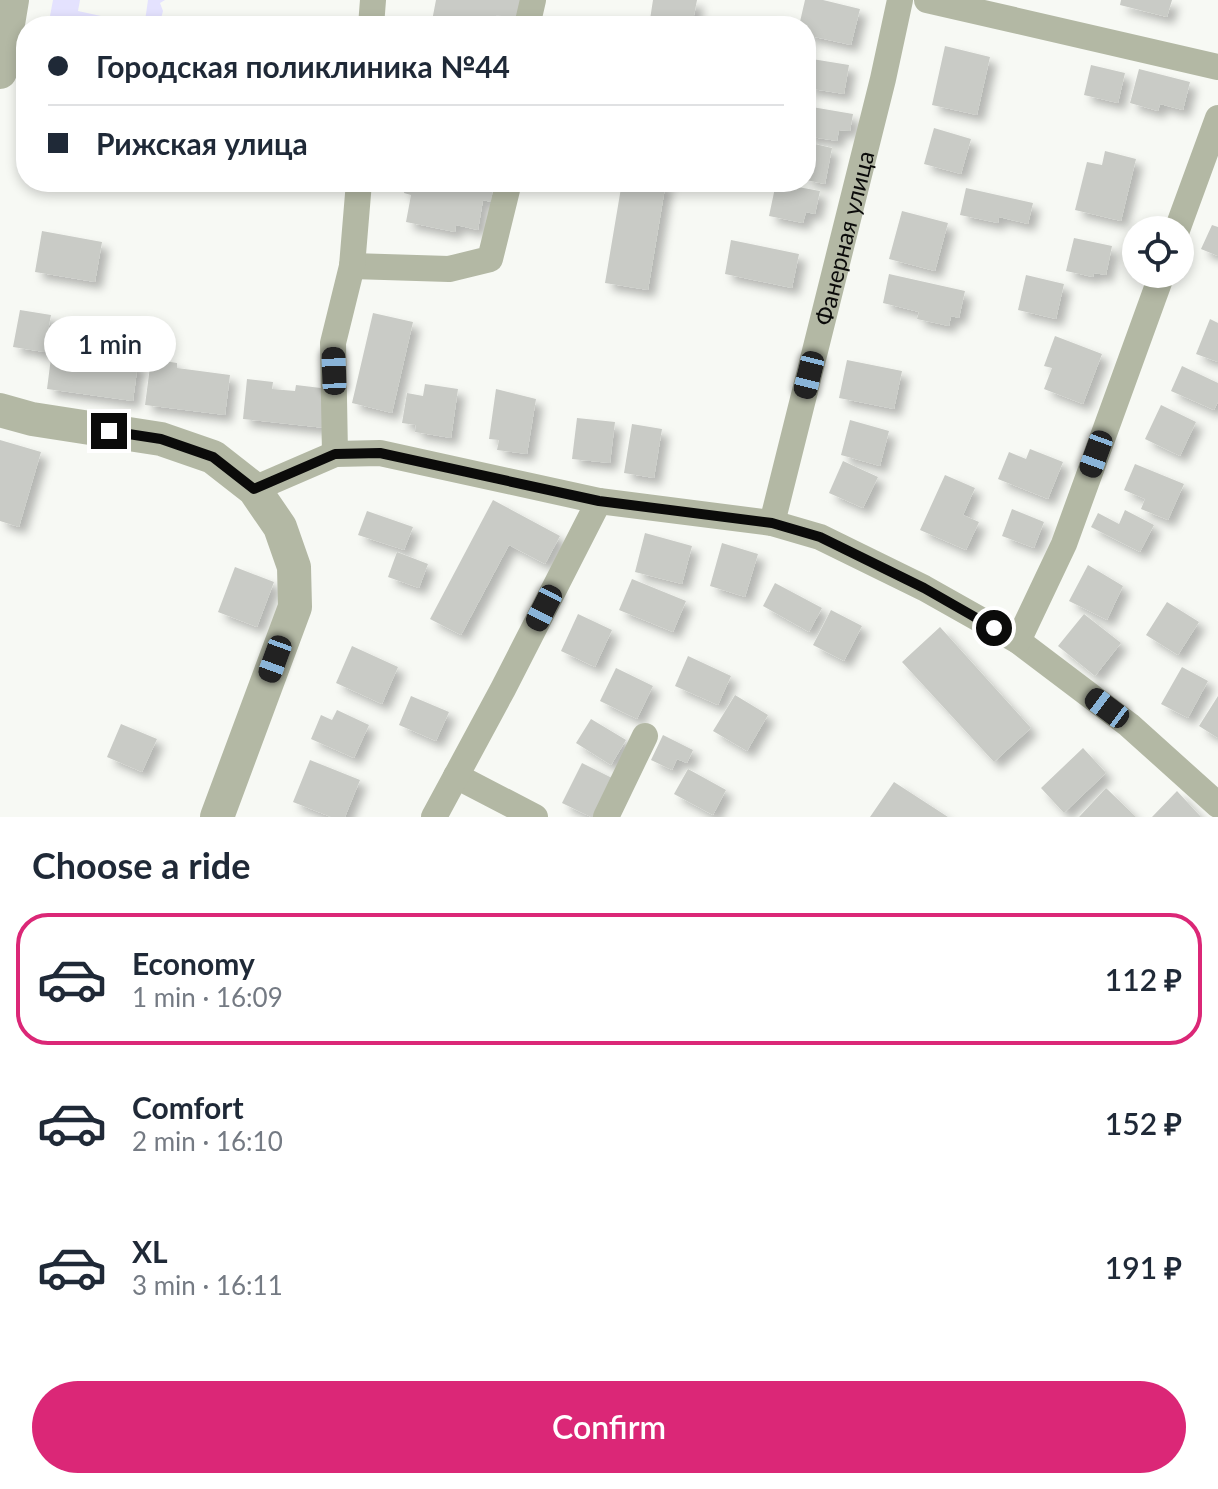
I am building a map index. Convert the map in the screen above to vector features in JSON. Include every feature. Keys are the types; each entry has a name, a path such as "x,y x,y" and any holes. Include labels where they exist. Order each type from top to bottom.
{"street":[{"path":"0,72 12,0"},
{"name":"Фанерная улица","path":"772,523 900,0"},
{"path":"927,0 1218,67"},
{"path":"1182,216 1218,118"},
{"path":"335,454 333,343 352,266 358,192"},
{"path":"352,266 449,269 490,259 507,192"},
{"path":"1018,641 1064,544 1157,288"},
{"path":"0,410 32,419 161,439 213,457 254,489 280,527 294,567 295,607 217,817"},
{"path":"254,489 335,454 380,453 599,501 772,523 820,537 924,588 1018,641 1129,725 1218,805"},
{"path":"434,817 599,501"},
{"path":"606,817 645,736"},
{"path":"456,776 535,817"}],"shaded area":[{"path":"53,0 80,0 78,11 101,16 50,16"},
{"path":"148,0 165,0 160,3 162,16 146,16"}],"building":[{"path":"436,0 523,0 522,16 433,16"},
{"path":"653,0 697,0 694,16 651,16"},
{"path":"805,0 823,0 860,9 851,45 816,37 816,16 801,16"},
{"path":"1121,0 1172,0 1167,17 1120,5"},
{"path":"945,46 990,57 977,115 932,105"},
{"path":"816,60 849,65 844,94 816,89"},
{"path":"1091,65 1125,73 1118,103 1084,95"},
{"path":"1139,69 1190,82 1183,110 1160,104 1158,111 1130,103"},
{"path":"816,108 853,114 850,131 839,130 837,141 816,138"},
{"path":"934,128 971,139 961,174 924,164"},
{"path":"816,144 832,148 825,184 816,182"},
{"path":"1105,151 1136,159 1121,221 1075,210 1087,162 1102,165"},
{"path":"966,188 1033,203 1028,224 999,217 998,223 960,215"},
{"path":"820,191 815,214 806,212 803,223 769,216 774,192"},
{"path":"492,192 491,202 483,200 478,230 456,225 455,232 406,222 411,195 404,193"},
{"path":"620,192 664,192 648,290 605,283"},
{"path":"902,211 948,223 935,271 889,259"},
{"path":"1212,225 1218,227 1218,256 1201,249"},
{"path":"42,231 102,242 95,282 35,272"},
{"path":"1074,238 1112,246 1106,275 1094,273 1093,277 1066,271"},
{"path":"731,240 799,254 792,288 725,274"},
{"path":"889,274 965,291 959,318 951,316 949,326 917,319 919,312 883,303"},
{"path":"1026,275 1064,284 1056,319 1018,310"},
{"path":"20,310 51,315 44,352 13,347"},
{"path":"373,313 413,322 392,413 352,403"},
{"path":"1210,319 1218,323 1218,362 1196,354"},
{"path":"1055,336 1102,354 1083,404 1044,389 1052,368 1044,366"},
{"path":"52,350 77,354 76,363 105,367 106,358 138,363 133,401 47,389"},
{"path":"151,359 177,363 177,368 230,375 225,415 145,405"},
{"path":"847,360 902,371 894,409 839,398"},
{"path":"1182,366 1218,383 1218,402 1214,410 1171,391"},
{"path":"247,379 273,382 272,389 295,391 296,385 329,389 325,428 243,419"},
{"path":"425,384 458,389 451,438 415,432 416,425 402,423 407,393 423,396"},
{"path":"496,389 536,399 527,454 497,450 499,440 489,439"},
{"path":"1161,405 1196,422 1180,456 1145,439"},
{"path":"577,418 615,422 610,463 572,459"},
{"path":"850,420 889,431 880,466 841,455"},
{"path":"632,424 662,429 654,478 624,473"},
{"path":"0,440 41,452 19,527 0,521"},
{"path":"1030,449 1063,462 1048,499 998,479 1009,452 1026,459"},
{"path":"843,461 878,477 863,508 829,493"},
{"path":"1135,464 1184,484 1168,520 1141,509 1145,499 1124,490"},
{"path":"945,475 975,488 963,515 979,522 966,550 920,530"},
{"path":"493,500 560,536 545,564 509,545 461,635 430,619"},
{"path":"1012,509 1044,522 1034,548 1002,536"},
{"path":"1125,510 1154,525 1140,552 1091,527 1098,513 1119,524"},
{"path":"367,511 413,527 404,550 358,535"},
{"path":"645,533 692,546 682,584 635,572"},
{"path":"722,543 758,554 745,597 710,586"},
{"path":"397,552 428,564 419,588 388,577"},
{"path":"1088,565 1123,586 1107,620 1069,601"},
{"path":"235,567 274,582 257,627 218,612"},
{"path":"632,579 686,601 673,632 619,610"},
{"path":"775,583 822,608 809,632 763,606"},
{"path":"1167,602 1199,622 1178,655 1146,635"},
{"path":"831,610 862,626 844,661 813,645"},
{"path":"578,614 612,630 595,667 561,651"},
{"path":"1084,614 1121,643 1095,676 1058,646"},
{"path":"940,627 1031,728 994,762 902,662"},
{"path":"352,646 398,667 382,704 336,683"},
{"path":"688,656 731,676 718,705 675,686"},
{"path":"1182,667 1208,681 1188,718 1161,704"},
{"path":"616,668 653,686 637,719 600,701"},
{"path":"735,695 768,715 747,751 713,731"},
{"path":"411,696 449,712 436,741 399,725"},
{"path":"1218,696 1218,738 1199,726"},
{"path":"337,710 369,725 354,758 311,739 321,715 332,720"},
{"path":"591,719 626,740 611,765 576,743"},
{"path":"121,724 157,739 142,772 107,757"},
{"path":"663,735 693,750 687,763 677,759 672,770 651,760"},
{"path":"1083,748 1106,773 1064,813 1041,788"},
{"path":"310,760 360,780 345,817 331,817 293,802"},
{"path":"582,763 616,780 598,817 591,817 562,803"},
{"path":"688,769 726,790 713,815 674,794"},
{"path":"894,782 948,817 870,817"},
{"path":"1106,788 1136,817 1079,817"},
{"path":"1177,791 1201,817 1152,817"}],"route":[{"path":"109,431 161,439 213,457 254,489 335,454 380,453 599,501 772,523 820,537 924,588 994,628"}]}
